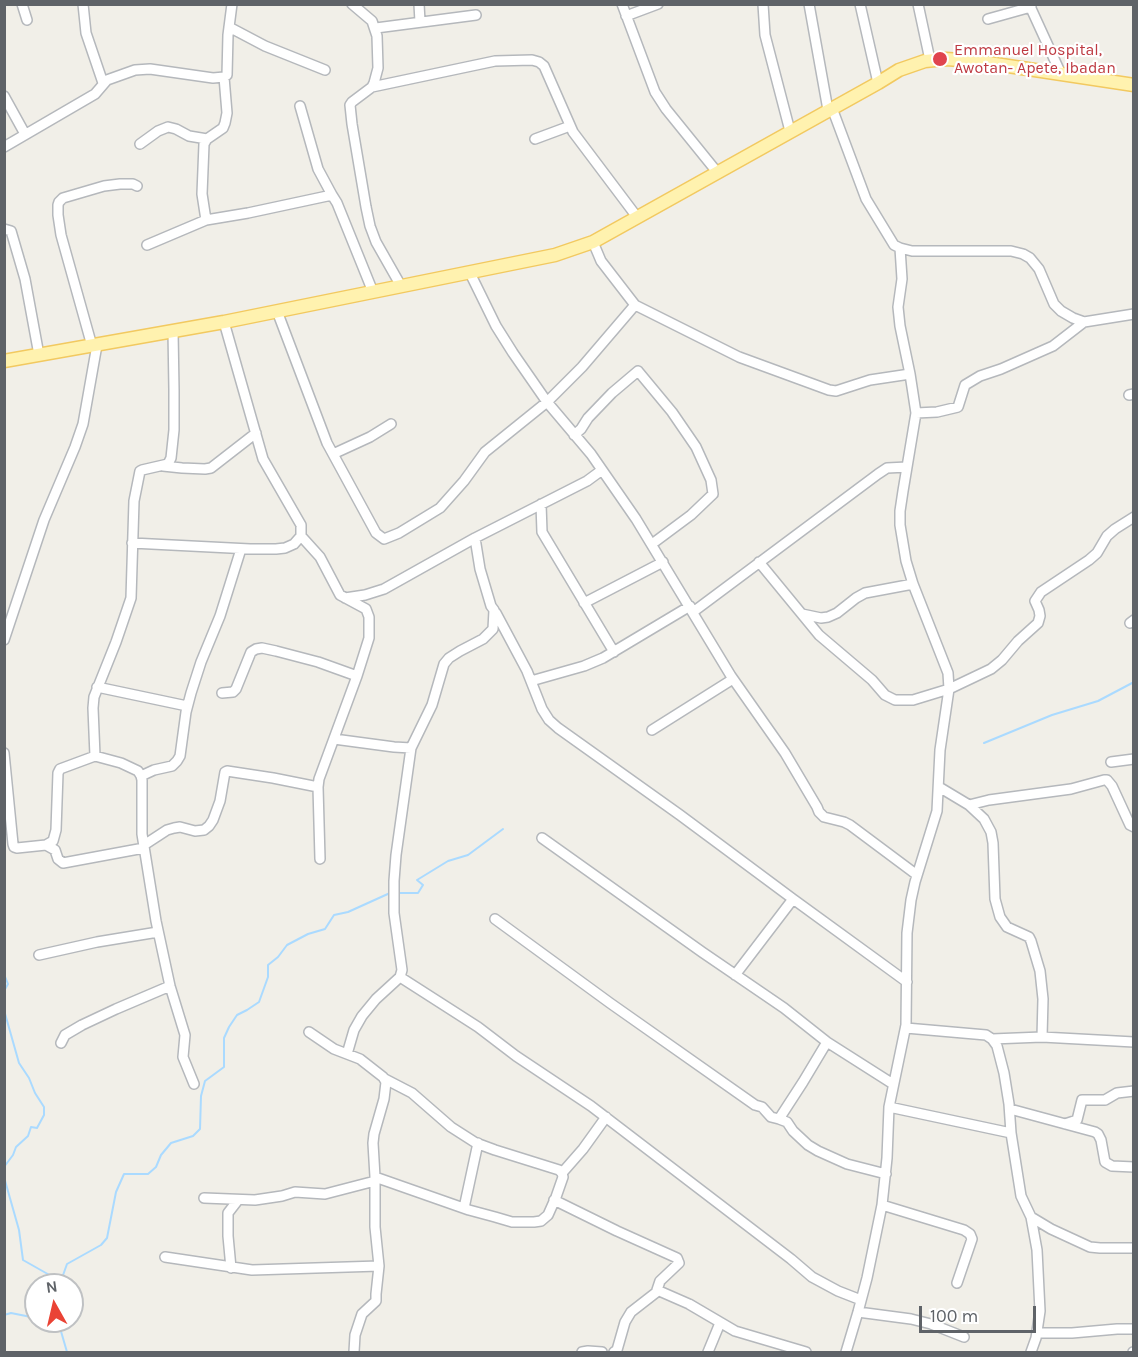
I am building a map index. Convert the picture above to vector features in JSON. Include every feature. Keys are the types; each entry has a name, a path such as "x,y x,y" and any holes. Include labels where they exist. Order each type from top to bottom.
{"main road":[{"path":"4,361 277,311 555,255 593,242 899,70 930,60 975,61 1134,85"}],"street":[{"path":"21,4 27,20"},
{"path":"83,4 86,33 103,83"},
{"path":"206,220 202,194 204,144 207,139 224,128 225,123 227,112 224,77 227,75 232,4"},
{"path":"352,4 372,21 377,36 378,68 372,87"},
{"path":"419,4 420,22"},
{"path":"622,4 655,92 717,172"},
{"path":"626,16 658,4"},
{"path":"763,4 765,34 790,131"},
{"path":"809,4 830,109 866,199 894,245 912,251 1023,254 1030,258 1039,269 1054,304 1073,318 1084,322"},
{"path":"860,4 878,83"},
{"path":"918,4 930,60"},
{"path":"988,19 1030,6 1061,74"},
{"path":"375,28 476,15"},
{"path":"229,27 265,46 325,70"},
{"path":"401,286 376,242 370,226 352,124 350,110 352,102 372,87 495,61 532,60 539,62 544,66 570,126 580,142 637,217"},
{"path":"4,147 94,93 107,80 135,70 150,69 213,78 224,77"},
{"path":"4,96 25,134"},
{"path":"300,106 320,176 337,203 374,292"},
{"path":"535,140 570,126"},
{"path":"140,144 168,127 207,139"},
{"path":"4,640 44,520 83,424 94,345 61,235 58,205 63,198 104,186 133,184 137,186"},
{"path":"147,245 206,220 332,195"},
{"path":"4,229 11,231 25,279 39,355"},
{"path":"593,242 601,261 635,305 739,357 836,391 870,380 910,374"},
{"path":"846,1353 861,1300 882,1205 889,1107 906,1028 907,933 911,900 937,811 940,750 949,689 948,673 906,561 900,525 900,511 916,413 898,307 902,279 900,248"},
{"path":"470,273 496,326 513,353 547,402 591,454 636,519 733,678 804,783 819,812 824,817 850,825 917,875"},
{"path":"277,311 327,443 376,533 381,538 388,538 440,508 485,452 547,402 582,367 635,305"},
{"path":"916,413 937,412 958,406 965,386 980,376 1053,346 1084,322 1134,314"},
{"path":"224,321 263,459 301,525 301,536 320,557 336,590 340,595 364,607 369,617 369,638 318,787 320,859"},
{"path":"95,756 94,697 131,598 134,501 140,471 170,462 174,430 172,331"},
{"path":"573,435 612,393 638,371 672,412 696,447 711,480 713,494 691,515 652,544"},
{"path":"333,454 370,437 391,424"},
{"path":"161,466 205,470 211,468 256,433"},
{"path":"531,681 584,666 692,609 887,468 907,467"},
{"path":"345,598 384,589 586,481 602,470"},
{"path":"541,504 542,532 614,652"},
{"path":"759,562 819,635 872,680 885,695 896,700 913,700 949,689 991,669 1002,660 1038,623 1040,616 1035,601 1041,592 1089,560 1114,529 1134,517"},
{"path":"132,543 241,549 285,548 301,536"},
{"path":"476,538 480,569 492,606 549,720 907,982"},
{"path":"141,776 172,766 180,756 188,706 241,549"},
{"path":"584,603 663,562"},
{"path":"802,614 828,617 869,591 913,584"},
{"path":"347,1054 354,1030 362,1016 376,999 400,977 402,970 394,913 394,881 411,748 426,719 444,664 449,658 486,636 493,629 494,610"},
{"path":"222,693 233,692 236,689 251,652 262,648 318,662 357,676"},
{"path":"652,730 733,678"},
{"path":"97,687 188,706"},
{"path":"334,739 411,748"},
{"path":"4,753 13,844 17,848 46,845 52,841 56,830 60,769 95,756 121,763 138,771 141,776 142,834 158,932 184,1035 183,1057 194,1084"},
{"path":"1110,762 1134,759"},
{"path":"46,845 55,850 58,859 63,864 144,846 167,830 174,828 200,831 209,826 213,820 227,771 318,787"},
{"path":"969,805 989,800 1071,789 1107,780 1130,825 1134,827"},
{"path":"939,787 969,805 984,819 991,832 995,900 1000,916 1007,927 1029,937 1040,971 1043,999 1042,1037"},
{"path":"542,838 784,1008 827,1042 893,1084"},
{"path":"735,975 793,899"},
{"path":"495,919 747,1100 762,1107 771,1116 788,1122 793,1131 808,1145 848,1164 886,1174"},
{"path":"39,955 158,932"},
{"path":"400,977 478,1027 516,1056 606,1117 792,1259 812,1277 861,1300"},
{"path":"61,1043 65,1035 82,1025 170,986"},
{"path":"906,1028 986,1035 997,1046 1010,1110 1011,1133 1021,1196 1031,1217 1037,1250 1040,1311 1031,1353"},
{"path":"309,1032 334,1049 360,1059 385,1079 412,1093 451,1127 478,1143 559,1170 562,1173"},
{"path":"992,1039 1042,1037 1134,1042"},
{"path":"779,1119 827,1042"},
{"path":"354,1353 355,1335 362,1314 376,1301 379,1266 375,1227 374,1134 384,1099 385,1079"},
{"path":"1065,1124 1077,1120 1082,1100 1105,1100 1117,1093 1134,1091"},
{"path":"889,1107 1011,1133"},
{"path":"1010,1110 1098,1134 1105,1162 1112,1166 1134,1167"},
{"path":"204,1198 238,1200 271,1198 295,1192 325,1194 375,1179 512,1222 541,1221 548,1215 563,1177 562,1173 606,1117"},
{"path":"464,1208 478,1143"},
{"path":"231,1268 228,1214 238,1200"},
{"path":"554,1200 677,1258 679,1263 660,1281 658,1291"},
{"path":"882,1205 964,1230 970,1234 972,1239 957,1283"},
{"path":"1031,1217 1090,1247 1134,1248"},
{"path":"165,1257 252,1270 379,1266"},
{"path":"658,1291 689,1304 735,1331 806,1353"},
{"path":"614,1353 631,1312 658,1291"},
{"path":"858,1312 911,1319 964,1337"},
{"path":"708,1353 720,1323"},
{"path":"1037,1333 1134,1329"},
{"path":"582,1353 588,1351 602,1353"}],"waterway":[{"path":"984,743 1052,715 1098,701 1134,682"},
{"path":"398,893 418,893 423,885 417,880 448,861 468,855 503,829"},
{"path":"64,1273 67,1264 101,1245 107,1238 116,1192 124,1174 148,1174 156,1167 161,1155 171,1143 193,1136 200,1129 201,1096 205,1081 224,1067 224,1038 237,1015 259,1002 268,977 268,965 287,945 308,934 325,929 334,915 348,912 390,893"},
{"path":"4,974 8,984 4,991"},
{"path":"4,1010 19,1063 44,1107 44,1115 37,1128 31,1127 28,1136 16,1147 4,1167"},
{"path":"4,1177 19,1230 23,1260 46,1273"},
{"path":"4,1315 11,1313 24,1316"},
{"path":"61,1333 67,1352"}],"place":[{"name":"Emmanuel Hospital, Awotan- Apete, Ibadan","path":"940,59"}]}
